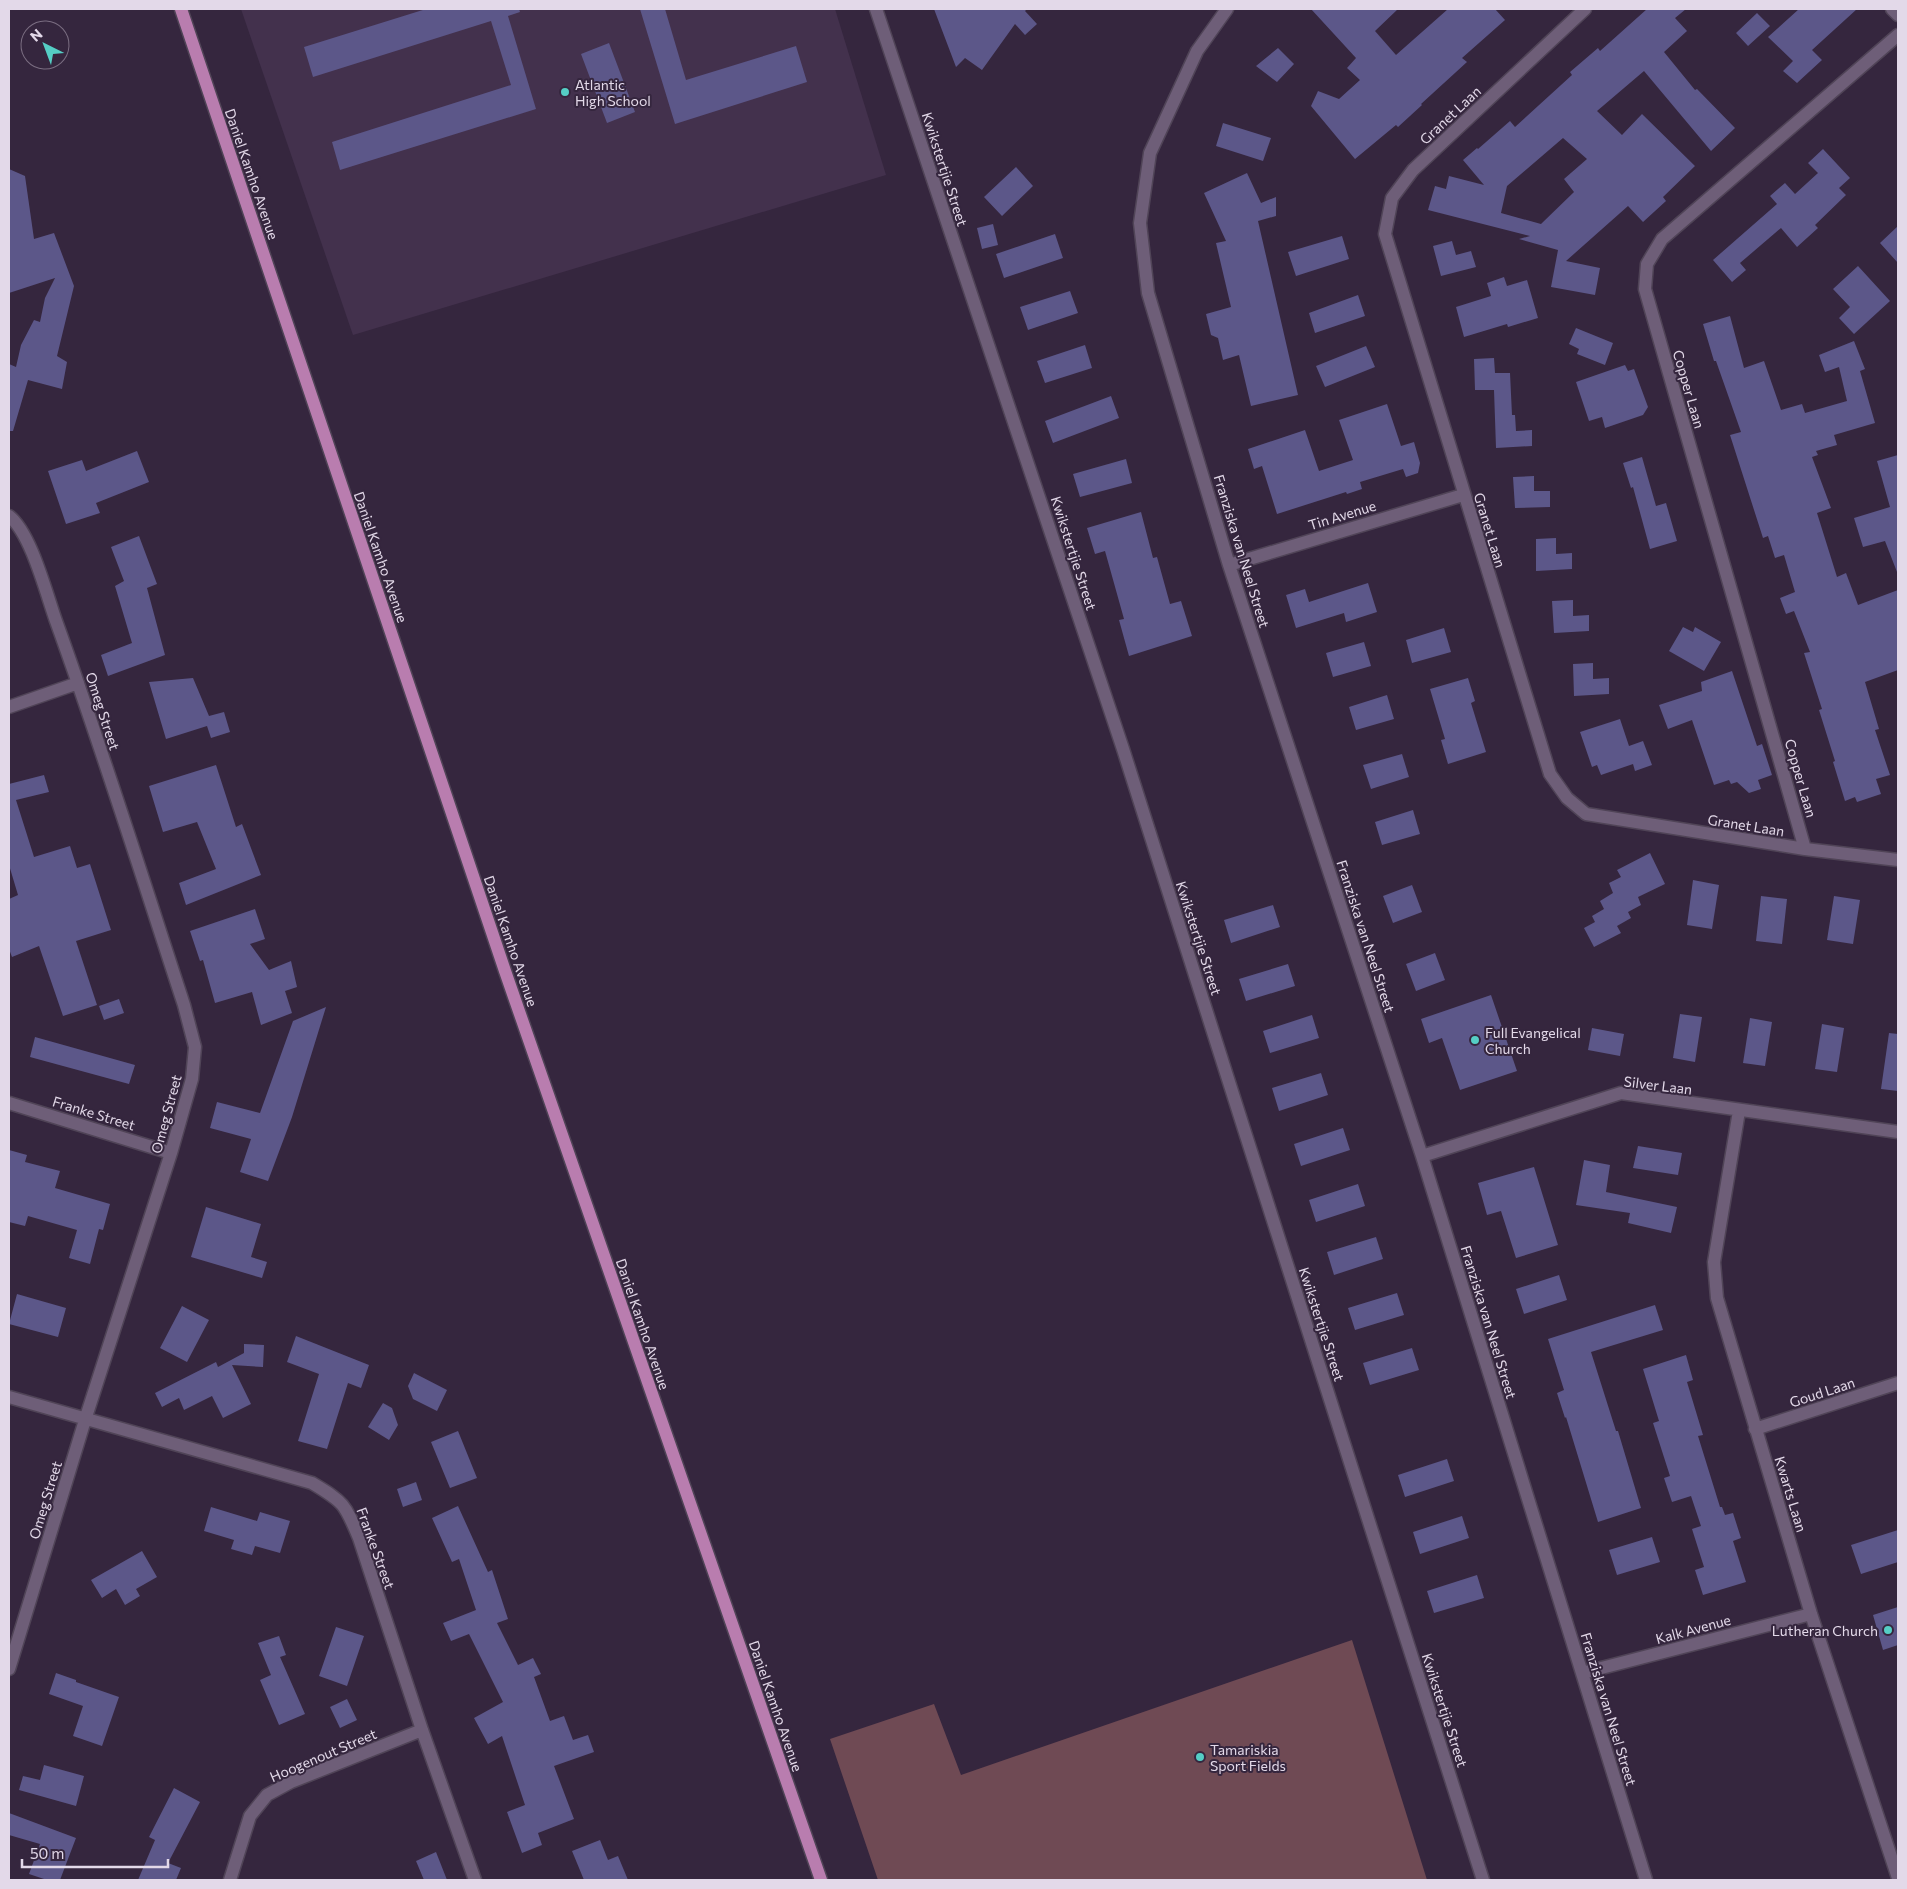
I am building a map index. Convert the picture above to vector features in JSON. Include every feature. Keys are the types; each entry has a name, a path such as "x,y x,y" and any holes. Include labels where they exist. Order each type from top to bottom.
{"main road":[{"name":"Daniel Kamho Avenue","path":"181,9 502,962 821,1880"}],"street":[{"name":"Kwikstertjie Street","path":"876,9 1123,749 1483,1880"},
{"name":"Franziska van Neel Street","path":"1227,9 1197,51 1150,152 1140,223 1148,293 1229,565 1422,1156 1646,1880"},
{"name":"Granet Laan","path":"1585,9 1413,170 1392,198 1385,234 1463,495 1550,774 1567,798 1586,814 1806,849 1898,860"},
{"path":"1892,9 1898,15"},
{"name":"Copper Laan","path":"1806,849 1645,289 1647,264 1662,239 1898,35"},
{"name":"Tin Avenue","path":"1229,565 1463,495"},
{"name":"Omeg Street","path":"9,516 16,522 29,546 78,683 184,1005 195,1047 192,1079 171,1153 85,1420 9,1669"},
{"path":"9,707 78,683"},
{"name":"Silver Laan","path":"1422,1156 1621,1094 1898,1132"},
{"name":"Franke Street","path":"9,1103 171,1153"},
{"name":"Kwarts Laan","path":"1739,1111 1714,1262 1717,1298 1811,1614 1892,1842 1898,1878"},
{"name":"Goud Laan","path":"1755,1429 1898,1383"},
{"name":"Franke Street","path":"9,1397 312,1483 336,1497 347,1509 359,1538 422,1730 475,1880"},
{"name":"Kalk Avenue","path":"1582,1674 1811,1614"},
{"name":"Hoogenout Street","path":"230,1880 250,1816 267,1796 291,1782 422,1730"}],"shaded area":[{"name":"Atlantic High School","path":"241,9 835,9 886,175 353,335"},
{"name":"Tamariskia Sport Fields","path":"1352,1640 1427,1880 878,1880 830,1739 934,1704 961,1775"}],"building":[{"path":"426,9 519,9 520,12 508,16 536,109 340,170 332,142 511,85 491,21 313,77 304,47"},
{"path":"640,9 665,9 686,80 796,46 807,82 675,124"},
{"path":"934,9 1027,9 1025,11 1037,24 1025,35 1015,24 982,70 965,58 956,67"},
{"path":"1311,9 1398,9 1375,31 1396,55 1448,9 1495,9 1505,20 1462,58 1467,62 1422,105 1398,127 1396,125 1355,159 1311,106 1318,91 1339,99 1360,80 1347,68 1356,58"},
{"path":"1647,9 1686,9 1675,18 1687,31 1664,52 1695,90 1697,89 1735,128 1711,151 1644,71 1597,111 1622,135 1642,114 1695,166 1663,197 1666,201 1643,222 1628,206 1566,261 1600,268 1595,295 1551,287 1558,250 1519,239 1530,236 1428,210 1435,186 1446,189 1449,176 1484,185 1463,160 1510,121 1515,127 1572,75 1570,72 1598,48 1600,51","holes":["1563,138 1587,159 1564,179 1574,192 1541,224 1501,213 1507,186"]},
{"path":"1799,9 1857,9 1812,50 1822,60 1797,83 1783,71 1793,61 1768,37"},
{"path":"1757,13 1770,26 1748,46 1736,33"},
{"path":"609,43 635,112 607,123 581,54"},
{"path":"1278,48 1294,64 1277,82 1256,66"},
{"path":"1223,123 1271,138 1263,161 1216,146"},
{"path":"1823,149 1850,178 1839,188 1846,195 1815,225 1818,228 1797,247 1781,228 1740,263 1746,270 1732,282 1713,260 1777,204 1770,196 1785,183 1795,194 1818,173 1808,163"},
{"path":"1016,167 1033,186 1002,216 984,197"},
{"path":"9,169 25,176 34,239 54,233 74,286 57,356 67,362 62,389 28,380 13,431 9,431 9,364 16,367 21,345 34,320 40,322 45,298 55,278 9,293"},
{"path":"1247,173 1261,203 1276,197 1276,216 1258,221 1298,395 1251,406 1239,355 1223,360 1218,338 1211,335 1206,314 1231,307 1216,243 1226,241 1204,193"},
{"path":"993,224 998,245 982,249 977,228"},
{"path":"1898,226 1898,263 1880,243"},
{"path":"1055,234 1063,258 1004,278 996,254"},
{"path":"1342,236 1349,259 1296,276 1288,252"},
{"path":"1452,241 1456,255 1471,251 1476,267 1441,276 1433,246"},
{"path":"1858,266 1890,301 1854,334 1839,318 1850,307 1833,289"},
{"path":"1504,277 1507,286 1527,280 1538,318 1508,327 1507,324 1464,337 1456,307 1491,296 1487,283"},
{"path":"1070,291 1078,313 1028,330 1020,307"},
{"path":"1358,295 1365,316 1315,333 1309,313"},
{"path":"1730,316 1744,368 1764,361 1781,410 1802,404 1805,413 1847,401 1839,367 1825,372 1819,355 1854,341 1865,369 1860,371 1875,423 1834,435 1837,445 1816,451 1818,455 1812,457 1831,508 1817,513 1837,577 1846,573 1858,605 1898,590 1898,670 1865,682 1879,729 1875,730 1890,775 1876,779 1881,794 1857,802 1855,797 1845,801 1819,710 1822,709 1804,653 1810,652 1794,611 1786,614 1780,598 1795,592 1784,555 1775,558 1768,536 1763,538 1730,435 1741,432 1716,361 1714,361 1703,324"},
{"path":"1576,328 1613,343 1605,365 1577,354 1579,349 1569,344"},
{"path":"1085,345 1092,368 1045,383 1037,361"},
{"path":"1366,346 1375,367 1325,387 1316,366"},
{"path":"1494,358 1495,373 1510,373 1512,415 1515,415 1516,431 1532,430 1532,446 1496,448 1494,390 1475,390 1474,359"},
{"path":"1625,365 1628,371 1634,369 1648,407 1643,415 1605,428 1602,417 1589,421 1576,382"},
{"path":"1111,396 1119,418 1053,443 1045,421"},
{"path":"1387,404 1401,446 1414,442 1420,463 1418,473 1406,477 1403,469 1360,482 1362,489 1347,494 1346,492 1277,514 1262,466 1254,469 1248,449 1305,430 1319,471 1353,460 1339,420"},
{"path":"137,451 149,482 96,503 100,513 66,524 48,471 82,460 86,471"},
{"path":"1898,455 1897,572 1885,541 1863,547 1854,518 1890,507 1877,461"},
{"path":"1642,457 1656,506 1666,503 1677,541 1650,549 1633,487 1631,488 1623,463"},
{"path":"1126,459 1132,483 1080,497 1073,474"},
{"path":"1534,476 1534,491 1550,491 1550,507 1515,508 1513,477"},
{"path":"1141,512 1153,558 1157,557 1170,604 1181,601 1192,636 1129,656 1119,620 1124,619 1105,551 1095,554 1087,528"},
{"path":"139,536 157,584 147,588 165,655 108,676 101,655 132,643 115,586 124,581 111,547"},
{"path":"1556,538 1556,554 1572,553 1572,569 1536,571 1536,539"},
{"path":"1368,583 1377,612 1346,622 1344,613 1296,628 1286,595 1305,589 1309,602"},
{"path":"1573,600 1573,616 1589,615 1589,631 1554,633 1552,601"},
{"path":"1683,627 1693,632 1695,627 1721,642 1704,671 1669,651"},
{"path":"1444,628 1451,652 1412,663 1406,640"},
{"path":"1364,642 1371,666 1333,677 1326,653"},
{"path":"1593,663 1593,679 1609,678 1609,694 1574,696 1573,664"},
{"path":"1732,671 1757,746 1762,744 1772,775 1758,780 1761,789 1749,793 1737,782 1731,784 1729,780 1714,785 1692,720 1668,729 1659,705 1702,691 1701,682"},
{"path":"193,678 209,716 224,712 230,732 211,738 207,726 166,739 149,682"},
{"path":"1468,678 1475,701 1471,703 1486,752 1448,764 1441,740 1445,739 1430,689"},
{"path":"1387,695 1394,719 1356,730 1349,707"},
{"path":"1620,719 1629,746 1643,741 1652,765 1635,771 1633,764 1601,775 1597,765 1592,767 1580,732"},
{"path":"1402,754 1409,777 1371,789 1363,765"},
{"path":"216,765 236,827 242,824 261,875 186,905 179,883 216,869 197,822 163,832 149,786"},
{"path":"44,775 49,792 16,800 34,857 70,846 77,868 90,864 111,930 76,941 97,1005 63,1016 39,946 12,957 9,949 9,899 18,895 9,865 9,784"},
{"path":"1413,810 1420,834 1382,845 1375,822"},
{"path":"1650,853 1665,884 1638,897 1641,905 1628,912 1631,918 1617,926 1621,933 1594,947 1584,928 1595,922 1592,916 1604,909 1600,901 1613,893 1609,883 1621,877 1617,870"},
{"path":"1693,880 1719,885 1712,929 1687,925"},
{"path":"1412,885 1422,912 1393,923 1383,896"},
{"path":"1761,896 1787,899 1782,944 1756,941"},
{"path":"1834,896 1860,900 1853,944 1827,940"},
{"path":"1273,905 1280,927 1231,943 1224,920"},
{"path":"255,909 265,939 250,944 269,970 291,961 297,987 285,991 292,1013 261,1025 252,992 215,1003 203,960 200,961 190,931"},
{"path":"1435,953 1445,980 1416,991 1406,964"},
{"path":"1288,964 1295,986 1246,1001 1239,979"},
{"name":"Full Evangelical Church","path":"1491,995 1517,1071 1460,1090 1442,1038 1429,1043 1421,1019"},
{"path":"119,999 124,1013 104,1020 99,1006"},
{"path":"326,1007 292,1117 268,1181 240,1172 251,1139 210,1128 217,1102 260,1113 293,1021"},
{"path":"1680,1014 1702,1017 1695,1062 1673,1058"},
{"path":"1312,1015 1319,1038 1270,1053 1263,1031"},
{"path":"1750,1018 1772,1022 1765,1066 1743,1063"},
{"path":"1822,1024 1844,1028 1837,1072 1815,1069"},
{"path":"1592,1028 1624,1034 1620,1056 1588,1050"},
{"path":"1889,1033 1898,1034 1898,1091 1881,1089"},
{"path":"35,1037 135,1065 129,1084 30,1057"},
{"path":"1321,1073 1328,1095 1279,1111 1272,1088"},
{"path":"1343,1128 1350,1150 1301,1166 1294,1144"},
{"path":"1638,1146 1682,1153 1678,1175 1633,1168"},
{"path":"9,1150 27,1155 25,1162 60,1171 55,1188 110,1204 103,1230 99,1229 90,1264 69,1258 77,1230 28,1216 25,1226 9,1222"},
{"path":"1584,1160 1610,1165 1606,1192 1677,1207 1671,1233 1628,1223 1630,1213 1576,1205"},
{"path":"1534,1167 1558,1245 1516,1258 1501,1211 1487,1215 1478,1183"},
{"path":"1358,1184 1365,1206 1316,1222 1309,1200"},
{"path":"206,1207 261,1224 251,1257 267,1262 262,1278 191,1257"},
{"path":"1376,1237 1383,1259 1334,1275 1327,1252"},
{"path":"1559,1275 1567,1300 1524,1314 1516,1289"},
{"path":"1397,1293 1404,1315 1355,1330 1348,1308"},
{"path":"17,1294 66,1308 58,1337 9,1324"},
{"path":"1655,1305 1663,1330 1591,1352 1616,1431 1618,1431 1641,1508 1598,1522 1557,1393 1564,1390 1548,1339"},
{"path":"182,1306 209,1320 187,1362 160,1348"},
{"path":"296,1336 369,1365 361,1388 348,1383 327,1449 298,1441 319,1374 287,1362"},
{"path":"244,1344 264,1345 263,1367 232,1365 251,1404 223,1418 212,1396 184,1410 179,1398 162,1407 155,1393 216,1362 218,1367 244,1353"},
{"path":"1412,1348 1419,1370 1370,1385 1363,1363"},
{"path":"1686,1355 1693,1380 1687,1382 1703,1435 1698,1436 1720,1507 1722,1507 1725,1515 1733,1513 1741,1538 1733,1541 1746,1582 1703,1595 1695,1570 1704,1567 1692,1529 1701,1526 1691,1496 1672,1502 1664,1478 1670,1476 1653,1423 1659,1421 1643,1369"},
{"path":"414,1373 447,1390 437,1411 413,1399 408,1386"},
{"path":"383,1403 392,1408 398,1425 389,1440 368,1427"},
{"path":"458,1431 477,1478 450,1488 431,1442"},
{"path":"1447,1459 1454,1481 1405,1497 1398,1475"},
{"path":"416,1482 422,1500 403,1507 397,1489"},
{"path":"458,1506 488,1572 492,1570 508,1619 497,1623 518,1665 533,1658 541,1674 534,1677 550,1721 564,1716 573,1740 588,1735 594,1752 554,1766 574,1819 538,1833 542,1845 522,1853 507,1812 525,1805 502,1736 488,1744 474,1718 503,1702 469,1634 451,1641 443,1623 476,1610 459,1559 452,1562 432,1518"},
{"path":"211,1507 257,1521 260,1512 290,1521 280,1553 255,1546 252,1555 231,1549 234,1540 204,1531"},
{"path":"1462,1516 1469,1538 1420,1554 1413,1532"},
{"path":"1898,1530 1898,1562 1861,1574 1851,1545"},
{"path":"1652,1537 1660,1562 1617,1575 1609,1550"},
{"path":"142,1551 157,1577 136,1589 140,1596 125,1605 116,1589 102,1598 91,1580"},
{"path":"1477,1575 1484,1598 1434,1613 1427,1591"},
{"name":"Lutheran Church","path":"1898,1607 1898,1645 1883,1650 1873,1615"},
{"path":"336,1627 364,1636 347,1686 319,1676"},
{"path":"279,1636 286,1655 280,1657 305,1714 279,1725 260,1680 271,1675 258,1643"},
{"path":"56,1673 119,1697 102,1746 73,1736 83,1706 49,1694"},
{"path":"347,1699 357,1720 340,1728 330,1707"},
{"path":"44,1765 84,1776 76,1806 19,1790 23,1776 40,1780"},
{"path":"174,1788 200,1802 168,1863 181,1868 176,1880 138,1880 155,1840 149,1837"},
{"path":"9,1813 76,1838 60,1880 47,1880 29,1874 40,1844 9,1835"},
{"path":"600,1840 608,1860 618,1856 628,1880 584,1880 572,1851"},
{"path":"436,1852 447,1880 424,1880 416,1861"}],"place":[{"name":"Atlantic High School","path":"565,92"},
{"name":"Full Evangelical Church","path":"1475,1040"},
{"name":"Lutheran Church","path":"1888,1630"},
{"name":"Tamariskia Sport Fields","path":"1200,1757"}]}
